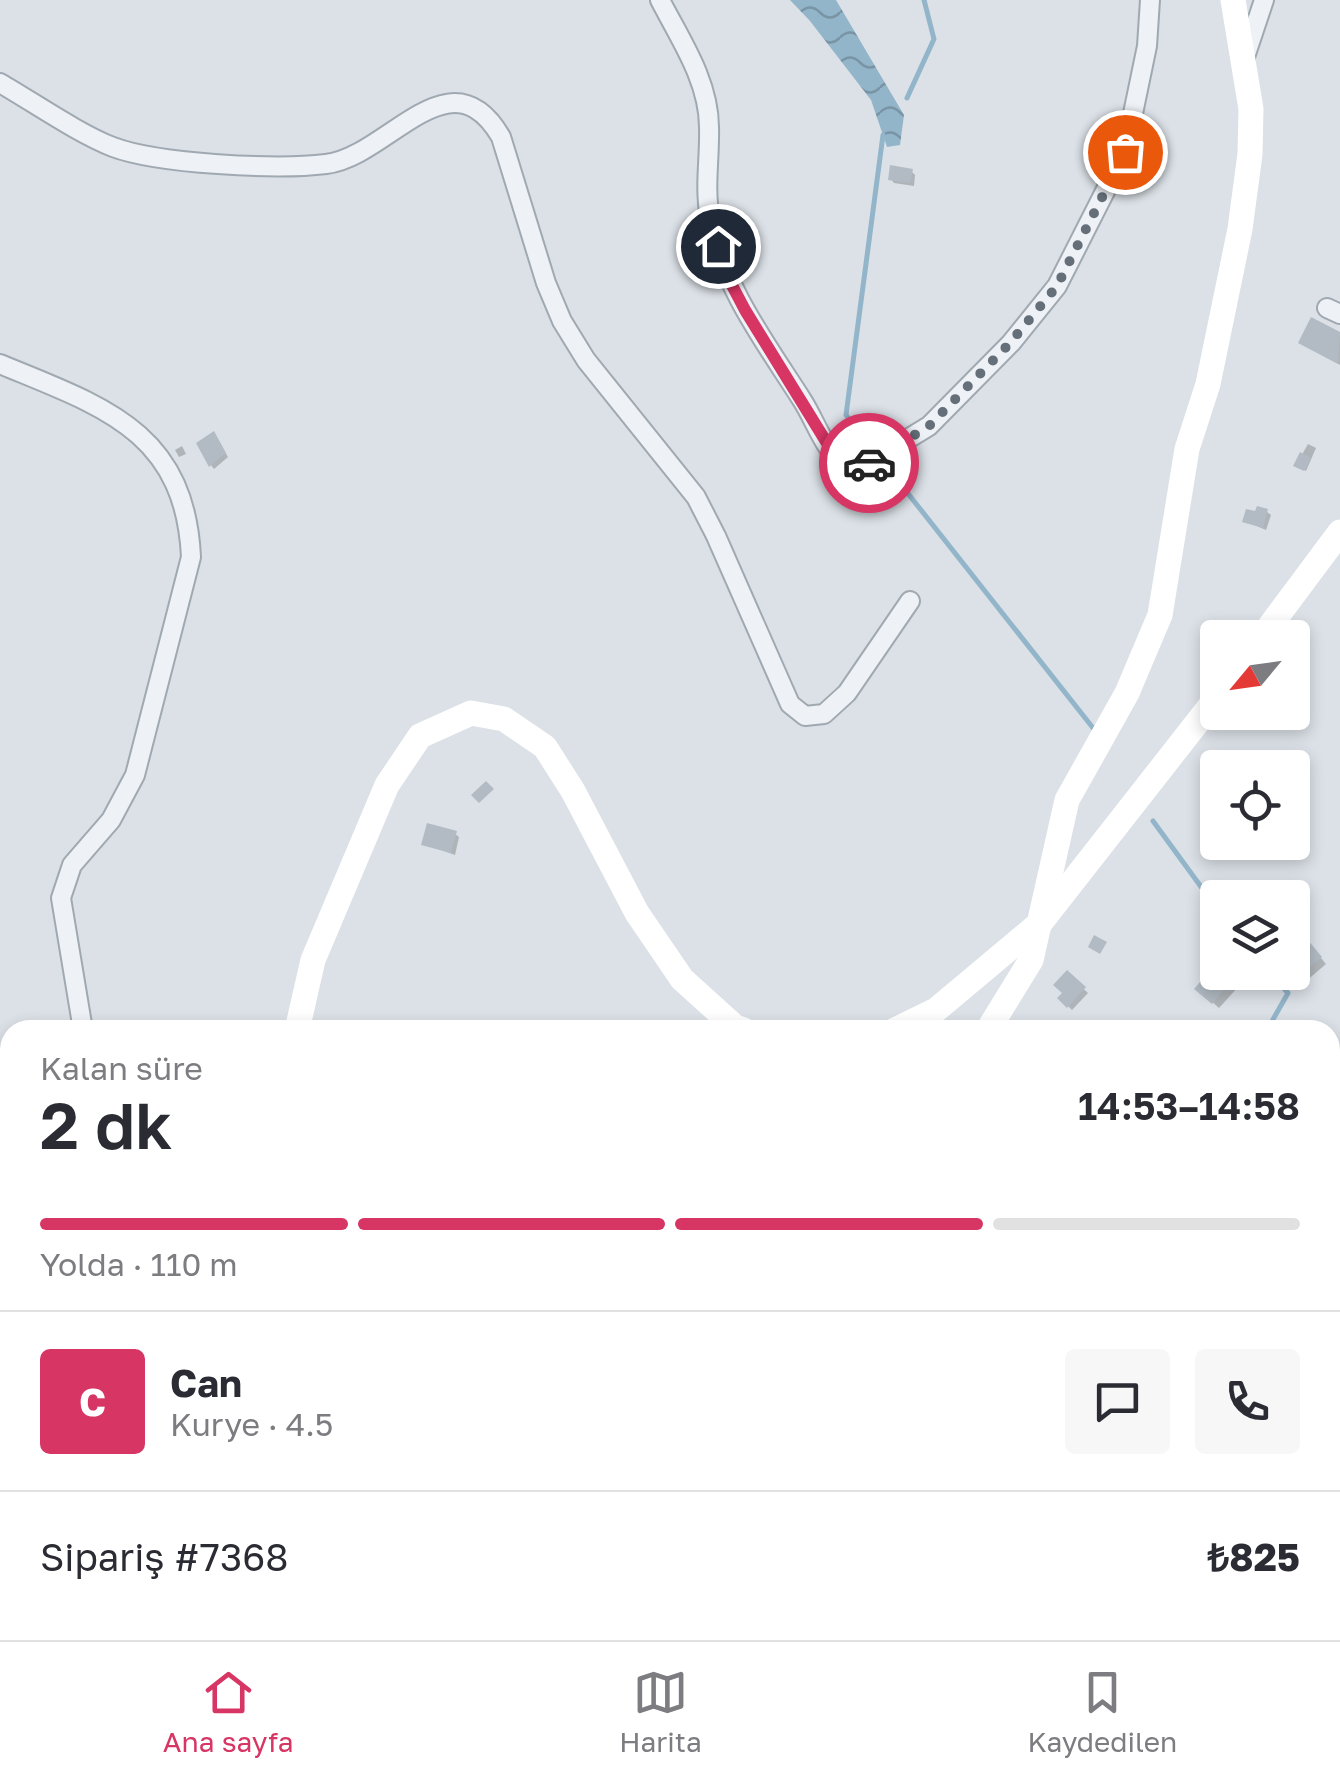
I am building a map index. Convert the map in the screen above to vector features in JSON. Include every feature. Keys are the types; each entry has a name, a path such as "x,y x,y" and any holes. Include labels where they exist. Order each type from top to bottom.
{"main road":[{"path":"994,1020 1031,960 1066,800 1127,693 1160,615 1187,449 1208,384 1240,229 1250,154 1252,109 1233,0"},
{"path":"1274,620 1340,532"},
{"path":"298,1020 313,960 387,785 420,736 471,713 504,719 545,748 573,791 637,913 682,979 727,1020"},
{"path":"916,1020 936,1010 1041,922 1200,719"}],"street":[{"path":"660,0 702,86 710,124 708,202 725,272 838,461 850,468 890,452 929,426 1010,343 1057,286 1125,152 1148,46 1150,0"},
{"path":"1244,58 1264,0"},
{"path":"0,84 114,147 168,159 278,166 330,164 362,152 427,109 450,101 471,105 490,118 501,136 546,283 562,321 586,360 696,497 790,704 805,716 824,714 847,693 910,601"},
{"path":"0,364 78,396 136,428 160,457 176,486 190,526 191,558 135,775 110,820 72,865 61,898 81,1020"}],"water":[{"path":"790,0 836,0 904,115 900,145 887,147 871,100"}],"building":[{"path":"890,165 913,169 910,183 888,180"},
{"path":"1311,317 1340,332 1338,364 1298,343"},
{"path":"214,431 226,453 209,467 196,443"},
{"path":"1300,452 1311,458 1304,471 1293,466"},
{"path":"1257,506 1268,509 1263,528 1242,522 1246,509 1255,511"},
{"path":"486,781 494,789 479,803 471,795"},
{"path":"427,823 457,831 451,853 421,845"},
{"path":"1094,935 1107,942 1100,954 1088,947"},
{"path":"1310,943 1322,957 1310,967"},
{"path":"1067,970 1086,987 1067,1008 1057,998 1062,993 1053,985"},
{"path":"1200,982 1200,990 1224,990 1212,1004 1194,989"}],"waterway":[{"path":"907,98 934,39 924,0"},
{"path":"883,135 846,415 1097,733"},
{"path":"1153,821 1200,885"},
{"path":"1273,1020 1288,993 1285,990"}],"way so far":[{"path":"869,463 929,426 1010,343 1057,286 1125,152"}],"route":[{"path":"718,246 725,272 745,310 838,461 850,468 869,463"}]}
